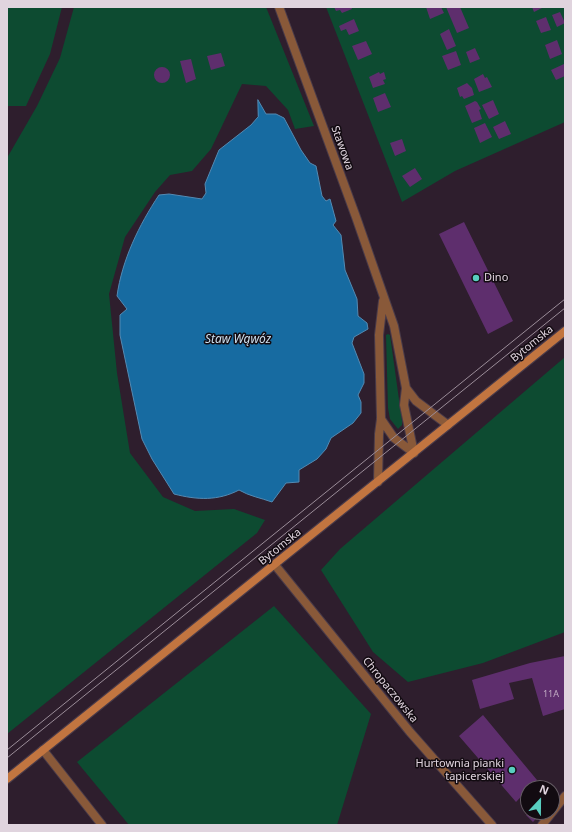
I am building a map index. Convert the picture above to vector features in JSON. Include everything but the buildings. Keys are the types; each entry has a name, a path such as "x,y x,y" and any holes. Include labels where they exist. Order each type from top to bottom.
{"main road":[{"name":"Bytomska","path":"7,779 565,331"}],"street":[{"name":"Stawowa","path":"279,7 394,326 406,388"},
{"path":"378,482 379,434 381,419 379,335 384,298"},
{"path":"406,388 416,401 448,426"},
{"path":"406,388 404,406 414,453"},
{"path":"381,419 394,438 414,453"},
{"name":"Chropaczowska","path":"275,565 410,732 492,825"},
{"path":"42,750 102,825"},
{"path":"542,825 565,796"}],"green space":[{"path":"7,7 62,7 50,54 26,106 7,106"},
{"path":"74,7 266,7 314,126 295,129 288,110 266,86 242,84 211,149 192,171 170,175 155,192 125,237 109,294 117,373 130,453 163,497 195,511 234,509 265,520 257,533 7,734 7,158 37,106 60,58"},
{"path":"326,7 565,7 565,122 455,171 402,202"},
{"path":"386,335 390,335 402,421 402,425 398,429 390,419 388,408"},
{"path":"565,357 565,632 483,663 408,682 373,652 321,570 340,549"},
{"path":"274,606 371,714 337,825 129,825 77,762"}],"water":[{"name":"Staw Wąwóz","path":"258,100 266,114 276,114 284,118 301,150 310,163 316,166 322,196 326,201 330,199 336,221 333,225 341,235 345,270 357,299 358,316 367,323 368,329 354,337 352,343 364,374 364,383 358,395 361,402 361,413 353,423 331,438 326,449 317,459 299,470 299,482 286,483 272,502 239,490 231,494 215,498 183,496 174,494 152,459 142,439 120,335 120,315 127,309 117,296 119,283 132,243 159,195 169,194 202,199 206,193 205,184 219,150 251,125 258,117"}],"tram line":[{"path":"7,750 565,299"},
{"path":"7,758 565,308"}],"place":[{"name":"Dino","path":"476,278"},
{"name":"Hurtownia pianki tapicerskiej","path":"512,770"}]}
